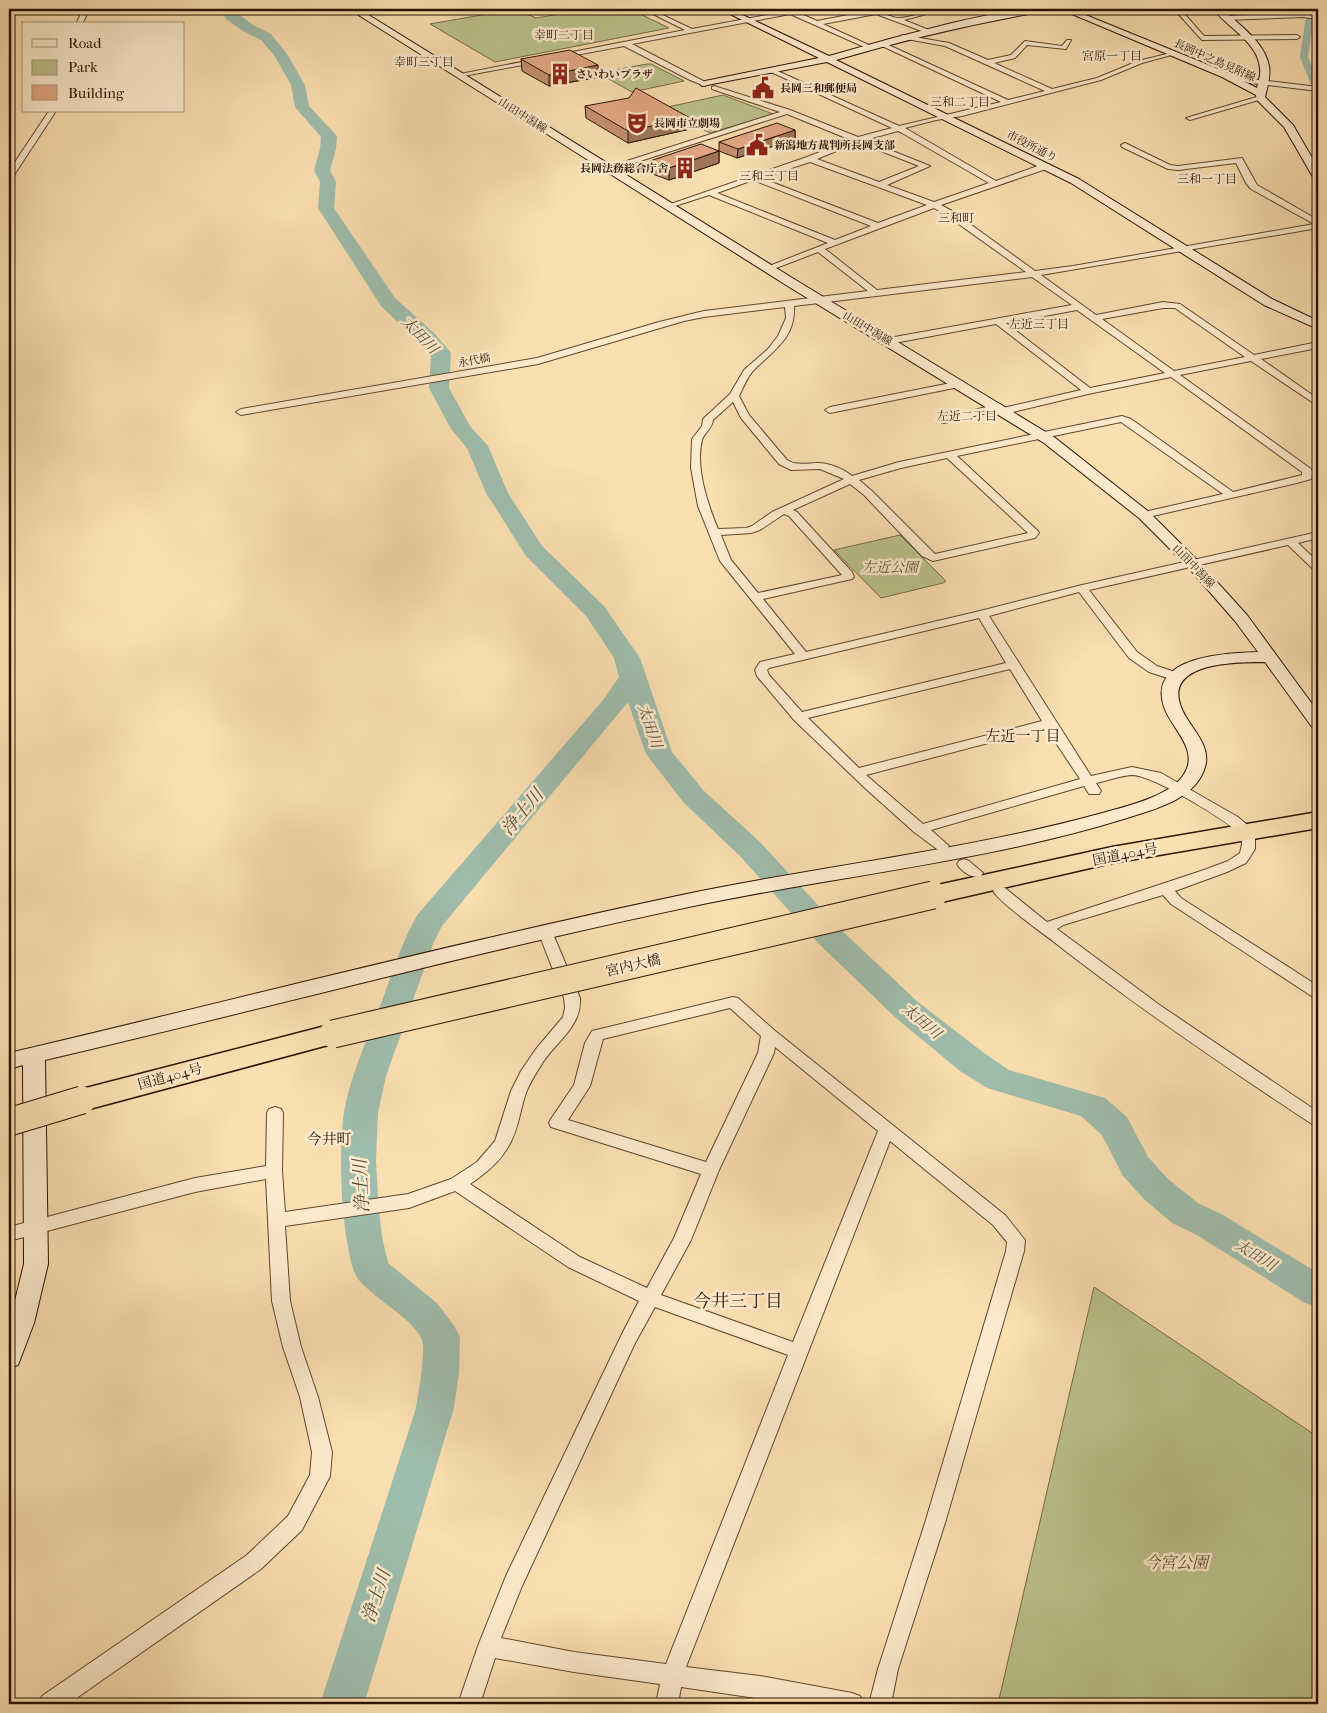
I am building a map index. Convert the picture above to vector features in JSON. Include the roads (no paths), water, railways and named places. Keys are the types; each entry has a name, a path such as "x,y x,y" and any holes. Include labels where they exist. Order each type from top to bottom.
{"highway":[{"name":"国道404号","path":"933,895 1112,855 1318,820"},
{"name":"宮内大橋","path":"333,1034 933,895"},
{"name":"国道404号","path":"9,1122 82,1100 333,1034"}],"main road":[{"name":"山田中潟線","path":"353,9 768,268 1002,409 1084,466 1144,515 1192,563 1241,618 1318,723"},
{"path":"709,86 823,66 830,59 903,37 993,16 1040,9"},
{"name":"長岡中之島見附線","path":"1064,9 1225,75 1260,96 1288,125 1318,177"},
{"path":"1217,9 1246,37 1262,56 1265,74 1260,87 1260,96"},
{"path":"9,1357 31,1292 36,1264 34,1055 704,898 896,864 1064,830 1127,811 1158,801 1180,790 1192,779 1199,760 1193,738 1171,702 1170,688 1177,677 1191,667 1212,660 1270,657"}],"street":[{"path":"80,22 82,16 81,9"},
{"path":"646,9 691,31"},
{"name":"市役所通り","path":"724,9 830,59 1046,166 1098,195 1268,302 1318,325"},
{"path":"896,21 942,9"},
{"path":"1177,9 1202,38 1297,37"},
{"path":"458,75 748,20 783,10 797,14 869,47"},
{"path":"816,23 872,10 896,21 927,31"},
{"path":"1226,18 1304,15 1318,17"},
{"path":"903,37 943,42 1051,91"},
{"path":"988,62 1013,57 1025,43 1064,48 1069,41"},
{"path":"624,43 709,86 787,112 926,166 879,185"},
{"path":"882,44 1007,102"},
{"path":"670,206 810,159 858,139 1099,79 1140,62 1173,53"},
{"path":"776,73 899,128 996,184"},
{"path":"1225,75 1243,80 1318,89"},
{"path":"1190,118 1260,96"},
{"path":"9,176 52,112"},
{"path":"609,168 787,112"},
{"path":"1124,145 1168,167 1178,168 1239,160 1250,183 1254,187 1318,224"},
{"path":"810,159 934,205 949,213 1172,376 1307,470 1307,477 1144,515"},
{"path":"768,268 934,205 1046,166"},
{"path":"754,178 878,226"},
{"path":"711,193 836,242"},
{"name":"永代橋","path":"241,412 512,366 573,352 682,318 789,303 1073,269 1318,224"},
{"path":"820,249 875,293"},
{"path":"789,303 790,318 782,337 771,351 747,372 734,396 708,419 697,440 696,468 698,492 726,561 802,655"},
{"path":"1094,318 1162,305 1177,306 1318,403"},
{"path":"889,341 1078,307"},
{"path":"999,322 1088,391"},
{"path":"944,420 1172,376 1318,345"},
{"path":"830,410 961,384"},
{"path":"734,396 738,400 744,416 783,462 791,467 820,466 844,474 852,479 868,493 926,554 933,558 1031,536 1034,533 949,454"},
{"path":"714,532 746,531 756,528 785,510 852,479 899,465 1122,419 1232,495"},
{"path":"755,597 848,577 848,574 793,514 785,510"},
{"path":"942,846 897,812 798,717 763,676 761,670 764,665 982,614 1082,588 1318,535"},
{"path":"1290,541 1318,568"},
{"path":"1082,588 1133,655 1143,664 1177,677"},
{"path":"982,614 1012,665 1091,786"},
{"path":"798,717 1012,665"},
{"path":"856,773 1049,723"},
{"path":"920,829 1091,786 1132,771 1156,776 1233,820 1247,832 1249,845 1245,856 1235,864 1166,889 1058,922 1046,929"},
{"path":"964,864 976,873"},
{"path":"1166,889 1176,901 1318,993"},
{"path":"1000,891 1046,929 1129,991 1318,1120"},
{"path":"278,1220 409,1201 456,1184 483,1167 502,1144 519,1091 527,1075 541,1053 570,1019 573,1008 572,998 546,934"},
{"path":"711,1170 557,1123 582,1086 593,1043 597,1036 733,1002 768,1034 999,1220 1016,1240 1015,1251 935,1523 888,1669 880,1704"},
{"path":"469,1704 488,1646 513,1583 628,1339 682,1240 711,1170 766,1053 768,1034"},
{"path":"9,1061 34,1055"},
{"path":"50,1704 254,1562 295,1523 320,1476 322,1452 309,1397 292,1347 281,1301 274,1171 275,1113"},
{"path":"667,1704 673,1674 682,1646 886,1130"},
{"path":"9,1234 195,1186 274,1171"},
{"path":"456,1184 574,1262 650,1298 798,1351"},
{"path":"488,1646 574,1662 760,1687 852,1704"}],"waterway":[{"name":"太田川","path":"225,9 231,16 248,28 266,37 280,54 298,85 302,107 329,136 328,149 322,170 328,182 326,208 388,302 428,338 441,353 439,388 461,429 477,446 497,493 534,551 595,611 627,658 632,677"},
{"path":"1311,9 1304,57 1318,92"},
{"name":"浄土川","path":"342,1704 435,1408 440,1373 441,1337 425,1315 372,1271 364,1237 359,1161 361,1113 370,1076 418,944 429,921 614,704 632,677"},
{"name":"太田川","path":"632,677 659,754 694,797 750,849 828,935 907,1010 972,1062 999,1079 1093,1107 1115,1126 1135,1166 1156,1189 1185,1213 1210,1225 1318,1292"}],"place":[{"name":"さいわいプラザ","path":"560,74"},
{"name":"長岡三和郵便局","path":"763,88"},
{"name":"長岡市立劇場","path":"637,123"},
{"name":"新潟地方裁判所長岡支部","path":"757,145"},
{"name":"長岡法務総合庁舎","path":"685,168"}],"district":[{"name":"幸町二丁目","path":"564,35"},
{"name":"宮原一丁目","path":"1112,56"},
{"name":"幸町三丁目","path":"424,62"},
{"name":"三和二丁目","path":"960,102"},
{"name":"三和三丁目","path":"769,176"},
{"name":"三和一丁目","path":"1207,179"},
{"name":"三和町","path":"956,218"},
{"name":"左近三丁目","path":"1039,324"},
{"name":"左近二丁目","path":"967,416"},
{"name":"左近一丁目","path":"1023,736"},
{"name":"今井町","path":"329,1139"},
{"name":"今井三丁目","path":"738,1301"}],"park label":[{"name":"左近公園","path":"890,567"},
{"name":"今宮公園","path":"1176,1562"}]}
